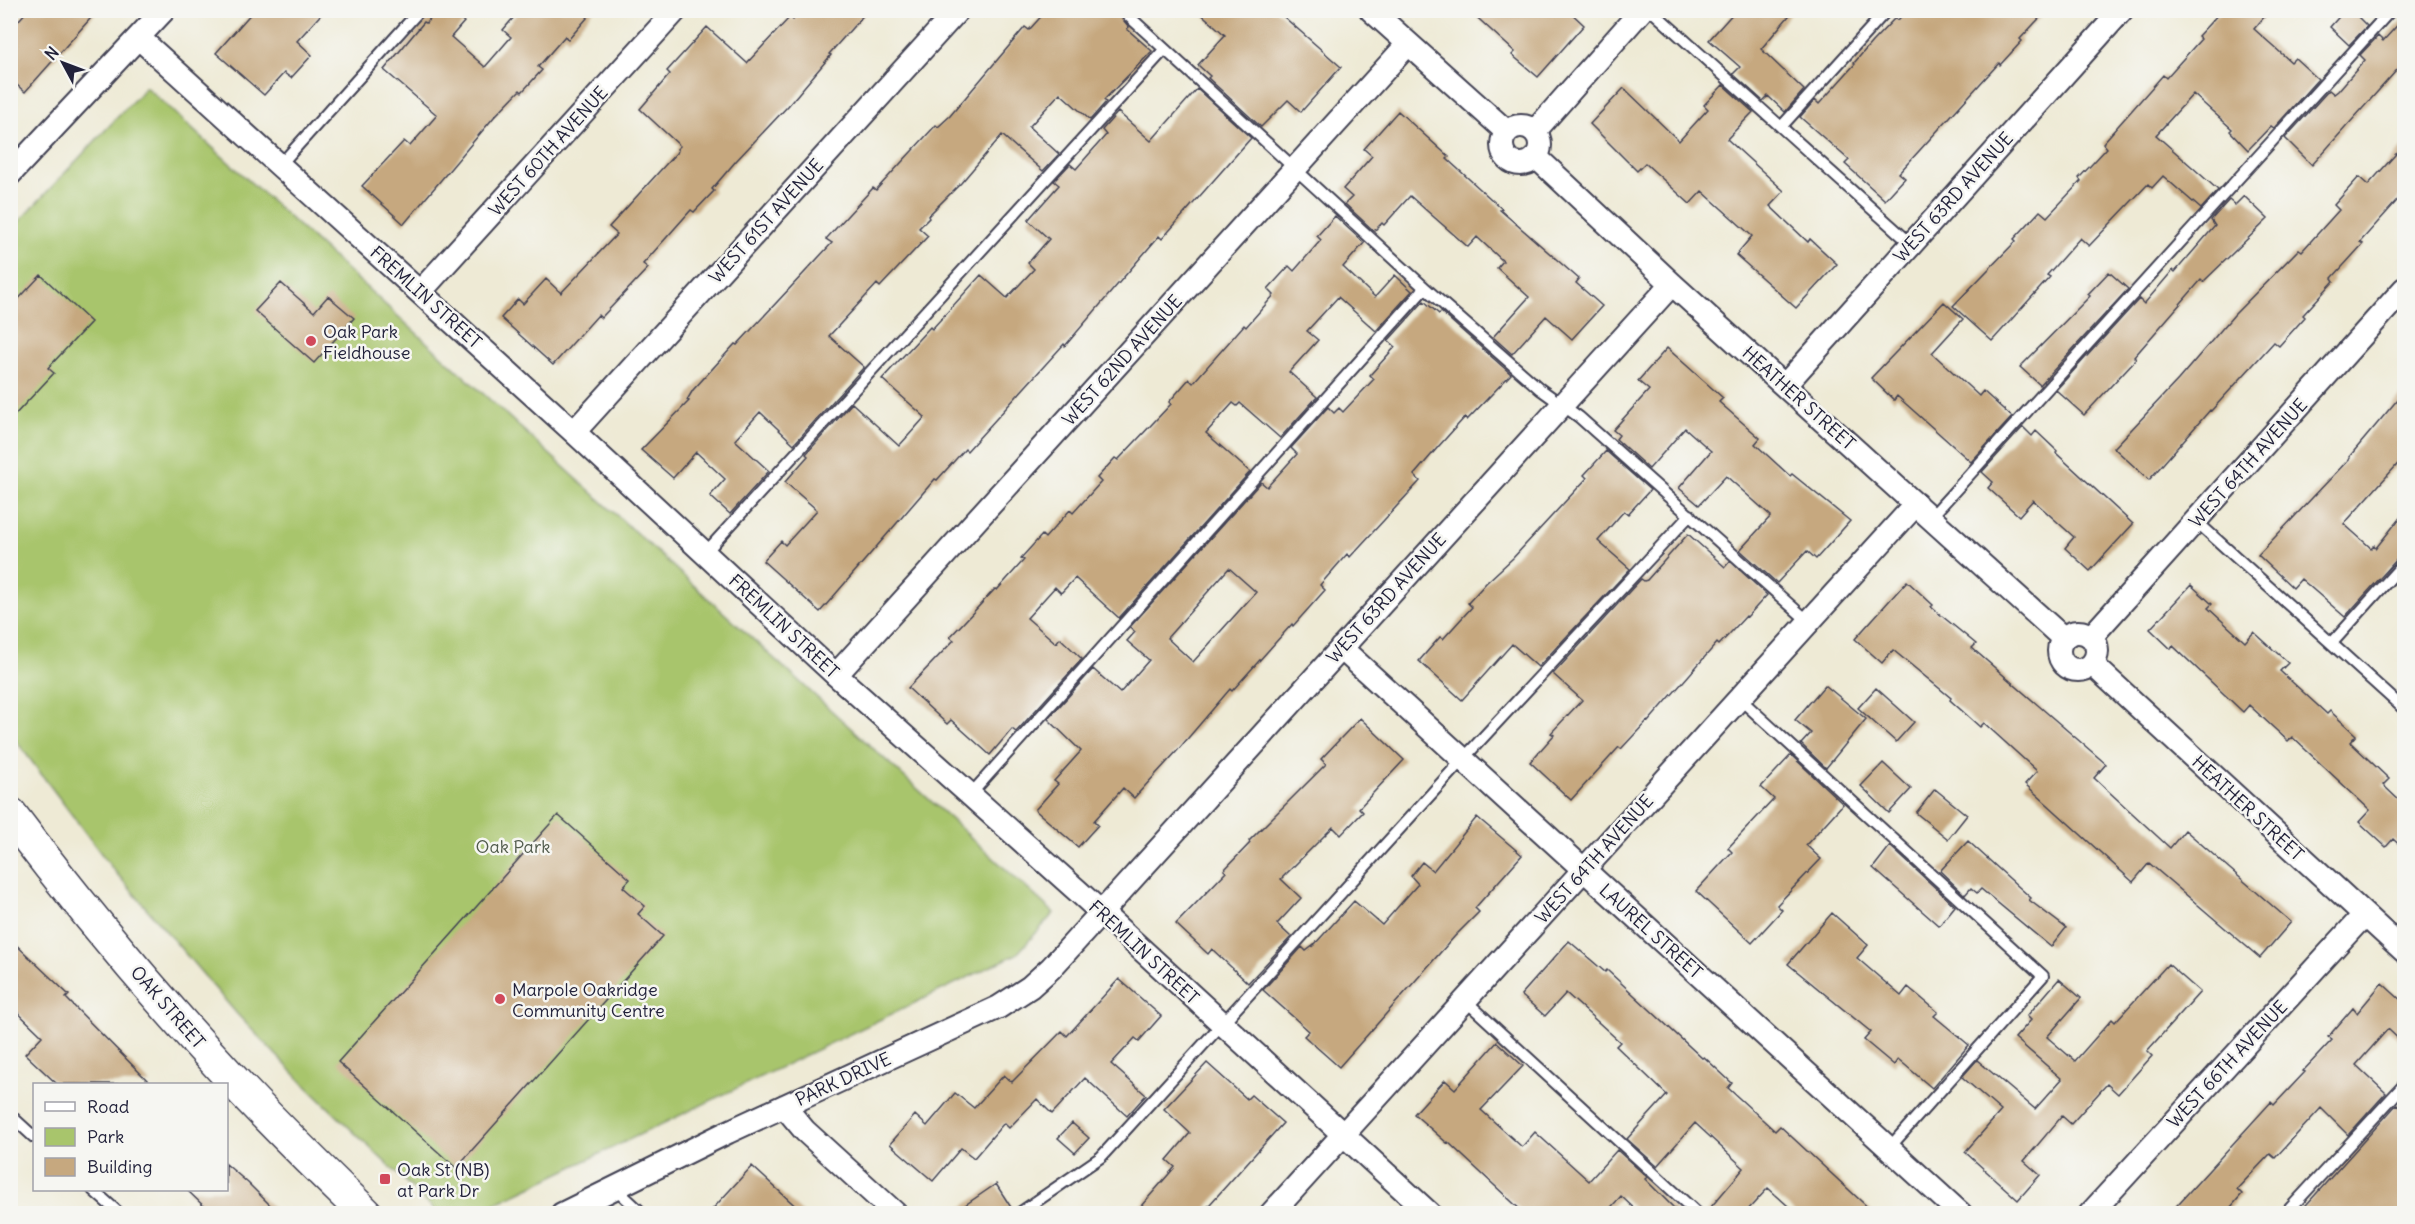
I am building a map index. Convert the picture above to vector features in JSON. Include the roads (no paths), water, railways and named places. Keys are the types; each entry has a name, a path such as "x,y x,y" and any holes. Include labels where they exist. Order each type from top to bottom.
{"main road":[{"name":"OAK STREET","path":"10,814 74,897 174,1016 231,1078 366,1214"}],"street":[{"path":"10,174 164,10"},
{"name":"WEST 60TH AVENUE","path":"420,291 676,10"},
{"name":"WEST 61ST AVENUE","path":"574,432 958,10"},
{"path":"1371,10 1507,132"},
{"path":"1535,131 1642,10"},
{"name":"WEST 63RD AVENUE","path":"1785,385 1910,243 2122,10"},
{"name":"FREMLIN STREET","path":"139,38 420,291 836,675 1101,913 1430,1214"},
{"name":"WEST 62ND AVENUE","path":"836,675 1408,44"},
{"path":"1518,126 1535,131 1540,147 1536,157 1520,164 1505,155 1502,143 1507,132 1518,126"},
{"name":"HEATHER STREET","path":"1536,157 1672,284 2063,638"},
{"name":"WEST 63RD AVENUE","path":"1101,913 1672,284"},
{"name":"WEST 64TH AVENUE","path":"2091,637 2404,289"},
{"name":"WEST 64TH AVENUE","path":"1271,1214 1585,870 1808,621 1923,511"},
{"path":"2074,632 2091,637 2097,653 2092,664 2080,670 2067,667 2062,663 2058,650 2063,638 2074,632"},
{"name":"LAUREL STREET","path":"1341,648 1961,1214"},
{"name":"HEATHER STREET","path":"2092,664 2404,951"},
{"name":"PARK DRIVE","path":"562,1214 784,1106 999,1007 1030,987 1051,968 1101,913"},
{"name":"WEST 66TH AVENUE","path":"2090,1214 2364,915"},
{"path":"784,1106 805,1131 896,1214"}],"lane":[{"path":"280,165 420,10"},
{"path":"1122,10 1425,288 1540,389 1579,417 1808,621"},
{"path":"1651,10 1910,243"},
{"path":"1781,127 1887,10"},
{"path":"1923,511 2391,10"},
{"path":"705,553 1164,50"},
{"path":"970,795 1425,288"},
{"path":"1018,1214 1101,1157 1463,759 1690,515"},
{"path":"2196,521 2404,709"},
{"path":"2331,643 2404,562"},
{"path":"1739,698 2043,976 1889,1148"},
{"path":"1466,1001 1698,1214"},
{"path":"2285,1214 2404,1085"},
{"path":"10,1115 33,1136"},
{"path":"615,1188 643,1214"},
{"path":"94,1191 120,1214"}],"place":[{"name":"Oak Park Fieldhouse","path":"311,341"},
{"name":"Marpole Oakridge Community Centre","path":"500,999"},
{"name":"Oak St (NB) at Park Dr","path":"385,1179"}],"park label":[{"name":"Oak Park","path":"513,846"}]}
